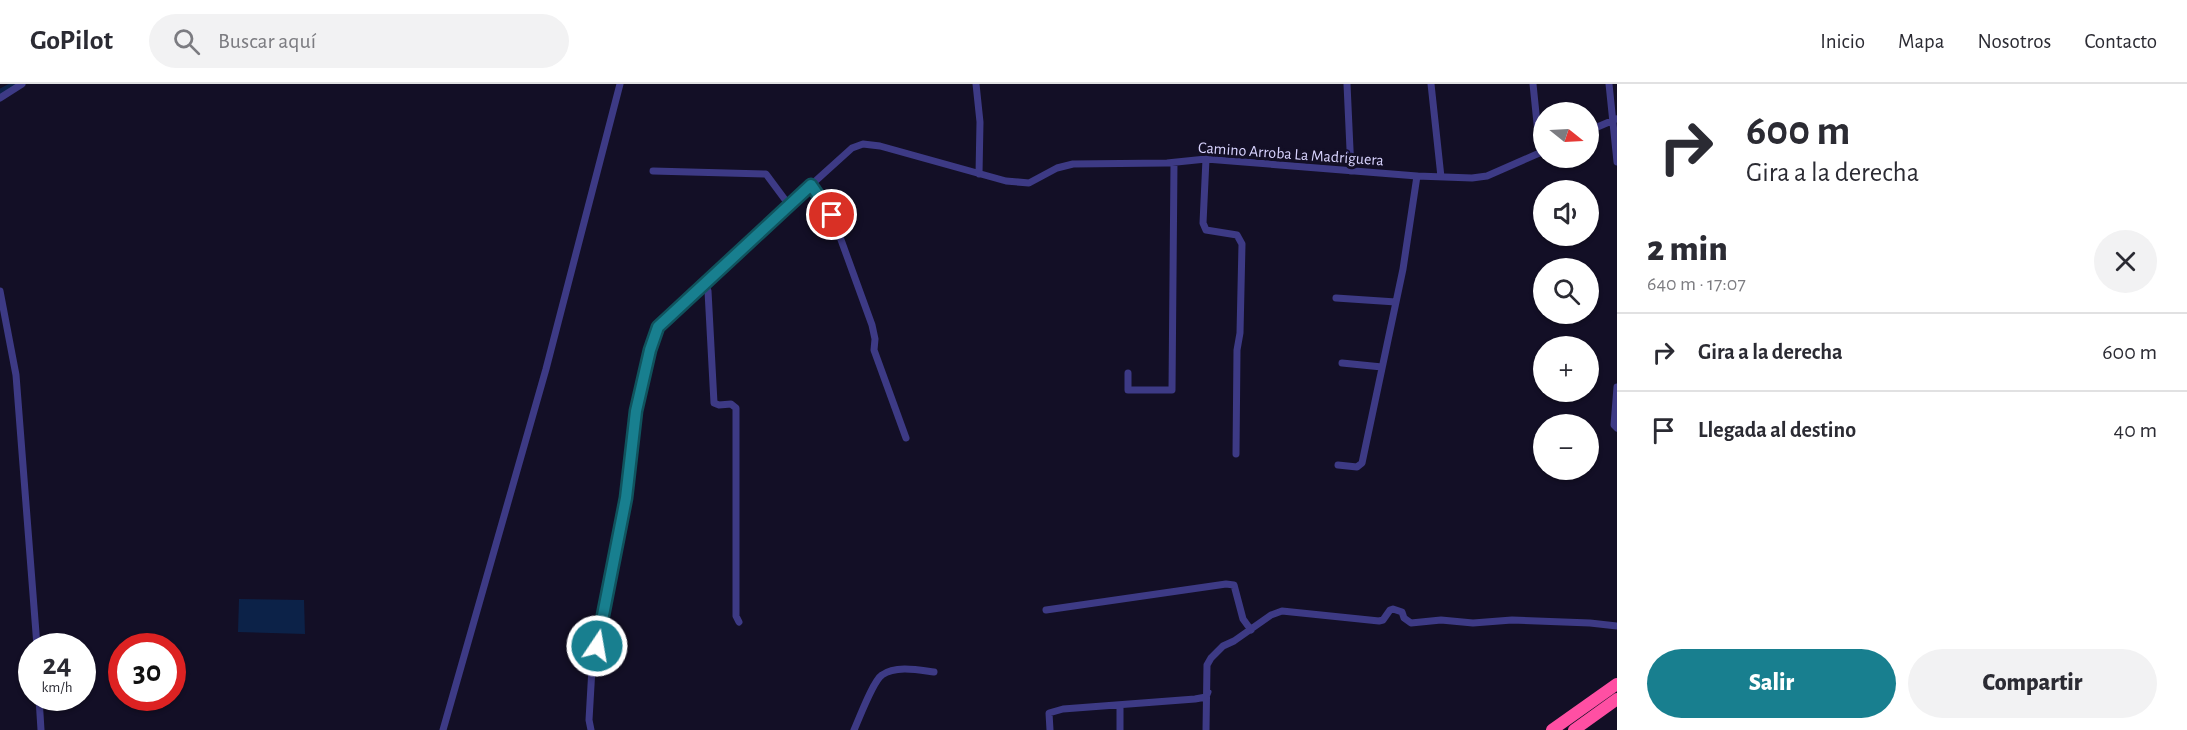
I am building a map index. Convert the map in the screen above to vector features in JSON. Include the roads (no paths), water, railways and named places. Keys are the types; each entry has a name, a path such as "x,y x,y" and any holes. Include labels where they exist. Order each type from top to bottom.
{"highway":[{"path":"1552,730 1617,684"},
{"path":"1574,730 1617,699"}],"street":[{"path":"0,98 22,84"},
{"path":"443,730 546,369 620,84"},
{"path":"976,84 980,122 979,174"},
{"path":"1347,84 1351,171"},
{"path":"1431,84 1441,177"},
{"path":"1533,84 1535,102"},
{"path":"1609,84 1615,120 1617,162"},
{"path":"1599,127 1615,120"},
{"name":"Camino Arroba La Madriguera","path":"591,730 589,720 592,668 626,498 636,411 650,350 658,327 852,148 863,144 880,146 1006,181 1029,183 1056,168 1073,164 1174,163 1206,159 1417,176 1472,178 1487,176 1533,156"},
{"path":"1206,159 1203,223 1206,230 1237,236 1242,244 1240,333 1237,350 1236,454"},
{"path":"1128,373 1128,390 1172,390 1174,163"},
{"path":"653,171 766,174 789,205"},
{"path":"1338,465 1357,467 1362,463 1396,302 1417,176"},
{"path":"811,185 832,215 851,265 872,325 875,339 874,350 906,438"},
{"path":"705,283 708,291 714,403 731,404 736,408 736,616 739,622"},
{"path":"0,291 16,375 36,633"},
{"path":"1336,298 1396,302"},
{"path":"1342,363 1382,367"},
{"path":"1617,387 1614,416 1614,425 1617,428"},
{"path":"1046,610 1226,584 1234,585 1243,619 1251,630"},
{"path":"1206,730 1208,665 1211,658 1223,646 1251,630 1270,615 1282,611 1379,621 1383,620 1393,609 1402,612 1404,618 1411,623 1441,620 1473,623 1512,620 1590,622 1617,626"},
{"path":"854,730 876,682 883,674 904,669 934,672"},
{"path":"1050,730 1049,713 1063,709 1196,699 1206,697 1208,691"},
{"path":"1120,705 1120,730"},
{"path":"40,711 41,730"}],"water":[{"path":"239,599 304,600 305,634 238,632"}],"waterway":[{"path":"0,92 15,84"}]}
